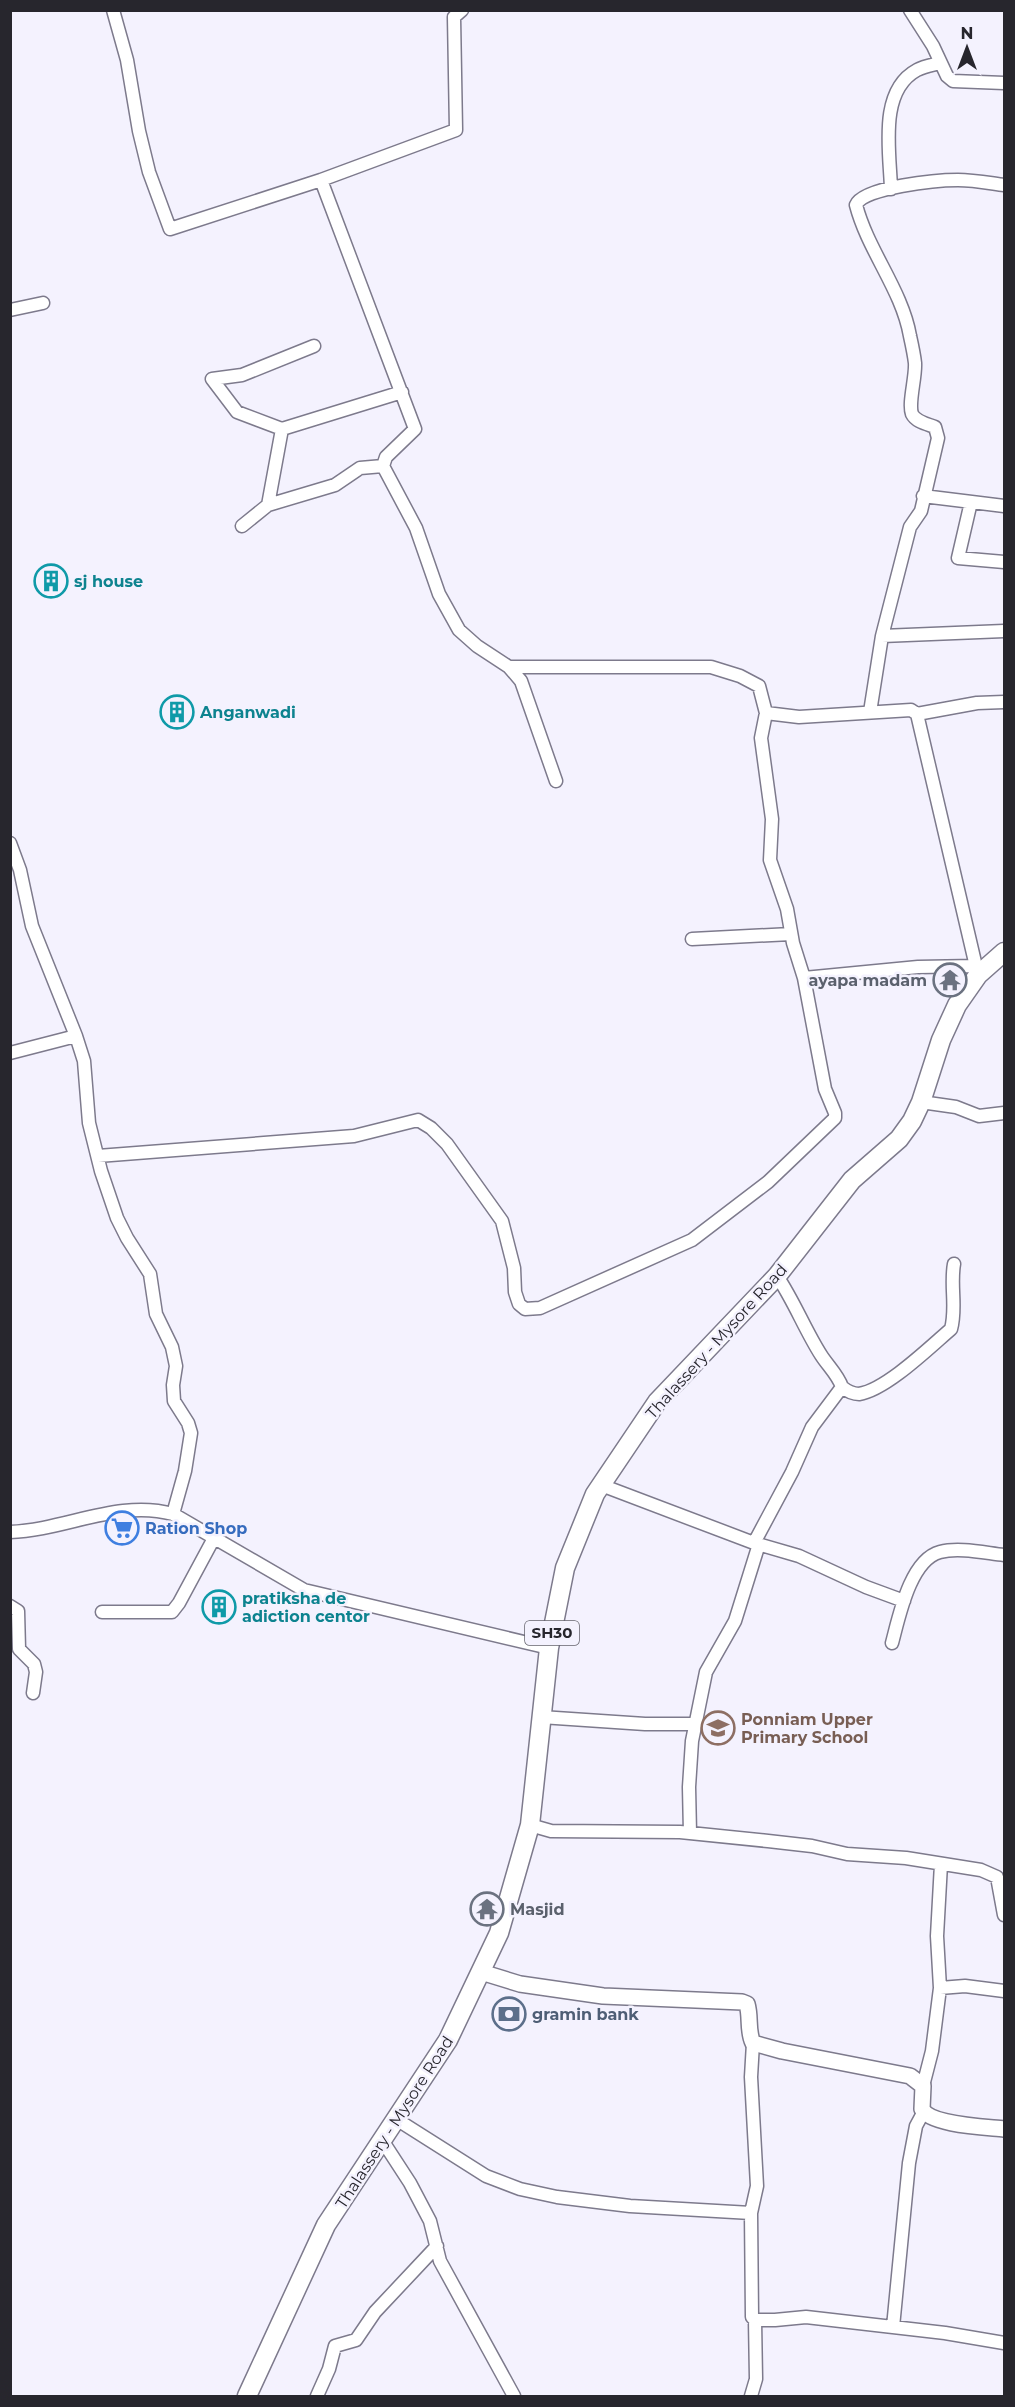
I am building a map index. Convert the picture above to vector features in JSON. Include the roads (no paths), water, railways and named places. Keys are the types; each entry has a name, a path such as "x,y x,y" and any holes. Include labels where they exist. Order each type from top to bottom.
{"main road":[{"name":"Thalassery - Mysore Road","path":"247,2397 326,2225 448,2040 499,1933 531,1825 549,1648 566,1568 595,1494 657,1402 777,1276 852,1179 899,1139 921,1102 949,1022 976,970 1005,952"}],"street":[{"path":"113,10 127,60 139,131 149,172 170,229 321,180 456,130 454,17 462,10"},
{"path":"910,10 933,46 947,76 953,81 1005,83"},
{"path":"891,189 890,112 895,94 906,78 917,70 940,63"},
{"path":"321,180 415,429 386,457 383,466 416,528 439,594 459,630 477,646 509,667 521,681 556,781"},
{"path":"870,712 882,636 910,527 921,511 938,438 935,427 917,420 912,414 915,363 909,329 892,285 862,229 856,205 864,195 906,185 957,180 1005,185"},
{"path":"10,310 43,303"},
{"path":"314,346 242,375 212,379 237,412 282,429 402,392"},
{"path":"268,505 282,429"},
{"path":"242,526 268,505 335,484 360,468 383,466"},
{"path":"923,496 1005,506"},
{"path":"971,502 958,558 1005,562"},
{"path":"882,636 1005,631"},
{"path":"98,1156 354,1136 418,1120 432,1128 447,1144 502,1221 514,1268 515,1292 519,1304 525,1309 540,1308 692,1240 768,1182 786,1162 832,1122 836,1113 825,1089 804,978 791,934 787,909 770,860 772,819 761,738 766,713 759,686 735,674 711,667 509,667"},
{"path":"917,714 977,703 1005,702"},
{"path":"766,713 799,717 911,710 917,714 976,970 918,967 804,978"},
{"path":"10,843 20,870 32,926 84,1061 89,1124 117,1218 150,1274 156,1314 172,1347 176,1366 173,1385 174,1401 188,1423 191,1433 185,1471 173,1514"},
{"path":"692,939 791,934"},
{"path":"10,1053 76,1036"},
{"path":"921,1102 956,1107 979,1116 1005,1113"},
{"path":"777,1276 821,1356 842,1387 848,1392 858,1394 888,1381 951,1329 955,1317 951,1278 954,1264"},
{"path":"690,1833 689,1787 694,1724 706,1672 735,1621 756,1544 812,1427 842,1387"},
{"path":"601,1485 756,1544 821,1565 866,1587 903,1601"},
{"path":"10,1532 30,1531 132,1508 154,1509 173,1514 304,1590 549,1648"},
{"path":"102,1612 172,1612 214,1538"},
{"path":"892,1643 903,1601 916,1571 928,1557 949,1550 1005,1555"},
{"path":"10,1606 18,1611 20,1649 34,1664 36,1672 33,1693"},
{"path":"541,1717 645,1724 694,1724"},
{"path":"531,1825 551,1831 690,1833 812,1846 847,1854 906,1858 981,1870 997,1877 1005,1915"},
{"path":"893,2327 909,2163 915,2126 923,2113 921,2103 923,2086 932,2050 940,1988 937,1935 941,1864"},
{"path":"481,1972 520,1984 603,1996 747,2004 750,2037 753,2043 751,2077 757,2186 751,2213 751,2290 752,2316 755,2320 756,2379 751,2397"},
{"path":"940,1988 965,1986 1005,1991"},
{"path":"753,2043 782,2051 910,2076 923,2086"},
{"path":"923,2113 927,2116 968,2125 1005,2129"},
{"path":"396,2119 486,2176 520,2189 556,2197 630,2206 751,2213"},
{"path":"382,2140 410,2183 430,2221 440,2261 514,2397"},
{"path":"317,2397 329,2369 334,2346 356,2340 375,2312 437,2246"},
{"path":"755,2320 806,2317 1005,2343"}],"place":[{"name":"sj house","path":"51,581"},
{"name":"Anganwadi","path":"177,712"},
{"name":"ayapa madam","path":"950,980"},
{"name":"Ration Shop","path":"122,1528"},
{"name":"pratiksha de adiction centor","path":"219,1607"},
{"name":"Ponniam Upper Primary School","path":"718,1728"},
{"name":"Masjid","path":"487,1909"},
{"name":"gramin bank","path":"509,2014"}]}
